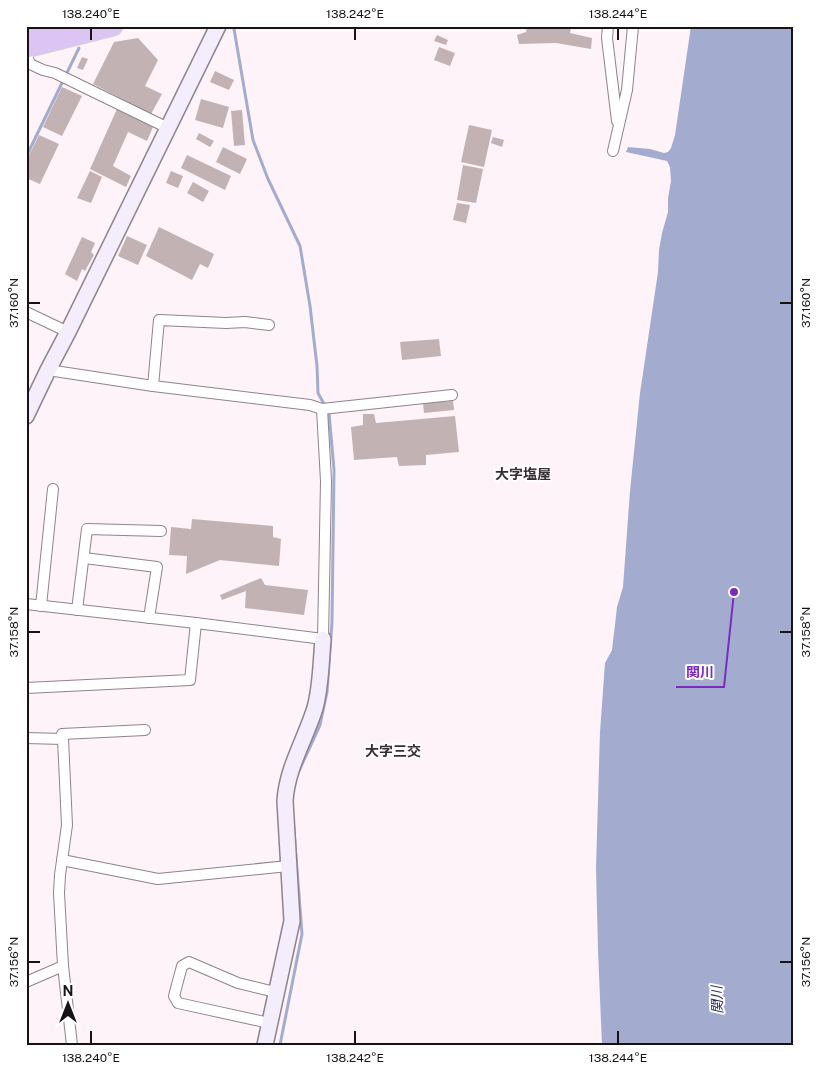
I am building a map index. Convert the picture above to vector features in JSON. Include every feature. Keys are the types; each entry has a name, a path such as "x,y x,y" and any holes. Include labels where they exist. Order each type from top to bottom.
{"highway":[{"path":"26,33 56,26"},
{"path":"26,48 113,26"}],"street":[{"path":"26,416 218,26"},
{"path":"608,26 607,38 618,122 613,151 627,90 633,26"},
{"path":"26,53 30,64 34,67 55,73 168,128"},
{"path":"26,312 68,332"},
{"path":"153,386 159,320 245,322 269,325"},
{"path":"48,370 153,386 310,405 322,409 452,395"},
{"path":"265,1045 292,921 285,801 286,787 319,691 323,639 326,481 322,409"},
{"path":"41,606 53,489"},
{"path":"77,610 87,529 160,531"},
{"path":"84,558 157,567 149,618"},
{"path":"26,604 323,639"},
{"path":"26,688 190,680 196,623"},
{"path":"72,1045 63,966 59,893 67,825 62,734 145,730"},
{"path":"26,738 63,739"},
{"path":"62,860 158,879 288,866"},
{"path":"269,1023 178,1002 174,996 182,966 189,962 238,983 276,992"},
{"path":"26,982 63,966"}],"water":[{"path":"691,26 794,26 794,1045 602,1045 596,868 600,732 605,663 612,650 617,607 623,587 640,393 658,272 659,250 668,212 671,181 670,167 667,161 626,152 628,147 650,149 664,153 668,152 671,148 675,135"}],"building":[{"path":"527,26 571,27 570,33 592,38 591,49 556,43 519,44 517,35 526,32"},
{"path":"437,35 448,40 446,45 434,41"},
{"path":"138,38 158,60 145,86 162,94 151,114 93,84 114,42"},
{"path":"439,47 455,53 450,66 434,60"},
{"path":"82,57 88,59 83,70 77,68"},
{"path":"215,71 234,80 229,90 210,82"},
{"path":"62,87 82,96 62,136 43,127"},
{"path":"201,99 229,107 223,128 195,120"},
{"path":"117,109 153,127 147,141 128,132 113,166 131,176 126,187 90,169"},
{"path":"242,110 245,145 234,146 231,111"},
{"path":"469,125 492,130 484,167 461,162"},
{"path":"199,133 214,141 210,147 196,139"},
{"path":"39,135 59,144 40,184 26,178 26,161"},
{"path":"493,137 504,140 502,147 491,143"},
{"path":"223,147 247,159 240,174 216,162"},
{"path":"187,155 231,176 225,190 181,168"},
{"path":"463,165 483,169 476,203 457,200"},
{"path":"90,171 102,177 91,203 77,198"},
{"path":"171,171 183,176 178,188 166,183"},
{"path":"193,182 209,191 203,202 187,193"},
{"path":"457,203 470,205 466,223 453,220"},
{"path":"159,227 214,254 208,268 200,264 192,280 146,256"},
{"path":"127,236 147,245 138,265 118,256"},
{"path":"82,237 95,243 91,252 94,255 85,271 82,269 77,281 65,274"},
{"path":"439,339 441,356 402,360 400,342"},
{"path":"453,401 454,410 424,413 423,403"},
{"path":"363,414 374,414 376,423 455,416 459,452 426,455 426,465 399,466 397,457 354,460 351,427 363,425"},
{"path":"192,519 273,526 273,537 281,539 279,566 220,560 186,574 187,556 169,555 171,527 191,529"},
{"path":"261,578 265,585 308,590 304,615 245,608 246,591 222,600 220,595"}],"waterway":[{"path":"234,29 253,140 268,179 300,246 310,306 318,393 329,413 334,470 332,622 327,692 320,725 298,773"},
{"path":"26,157 79,48"},
{"path":"280,1045 302,934 293,818"}],"place":[{"name":"関川","path":"734,592"}],"district":[{"name":"大字塩屋","path":"523,474"},
{"name":"大字三交","path":"393,751"}]}
